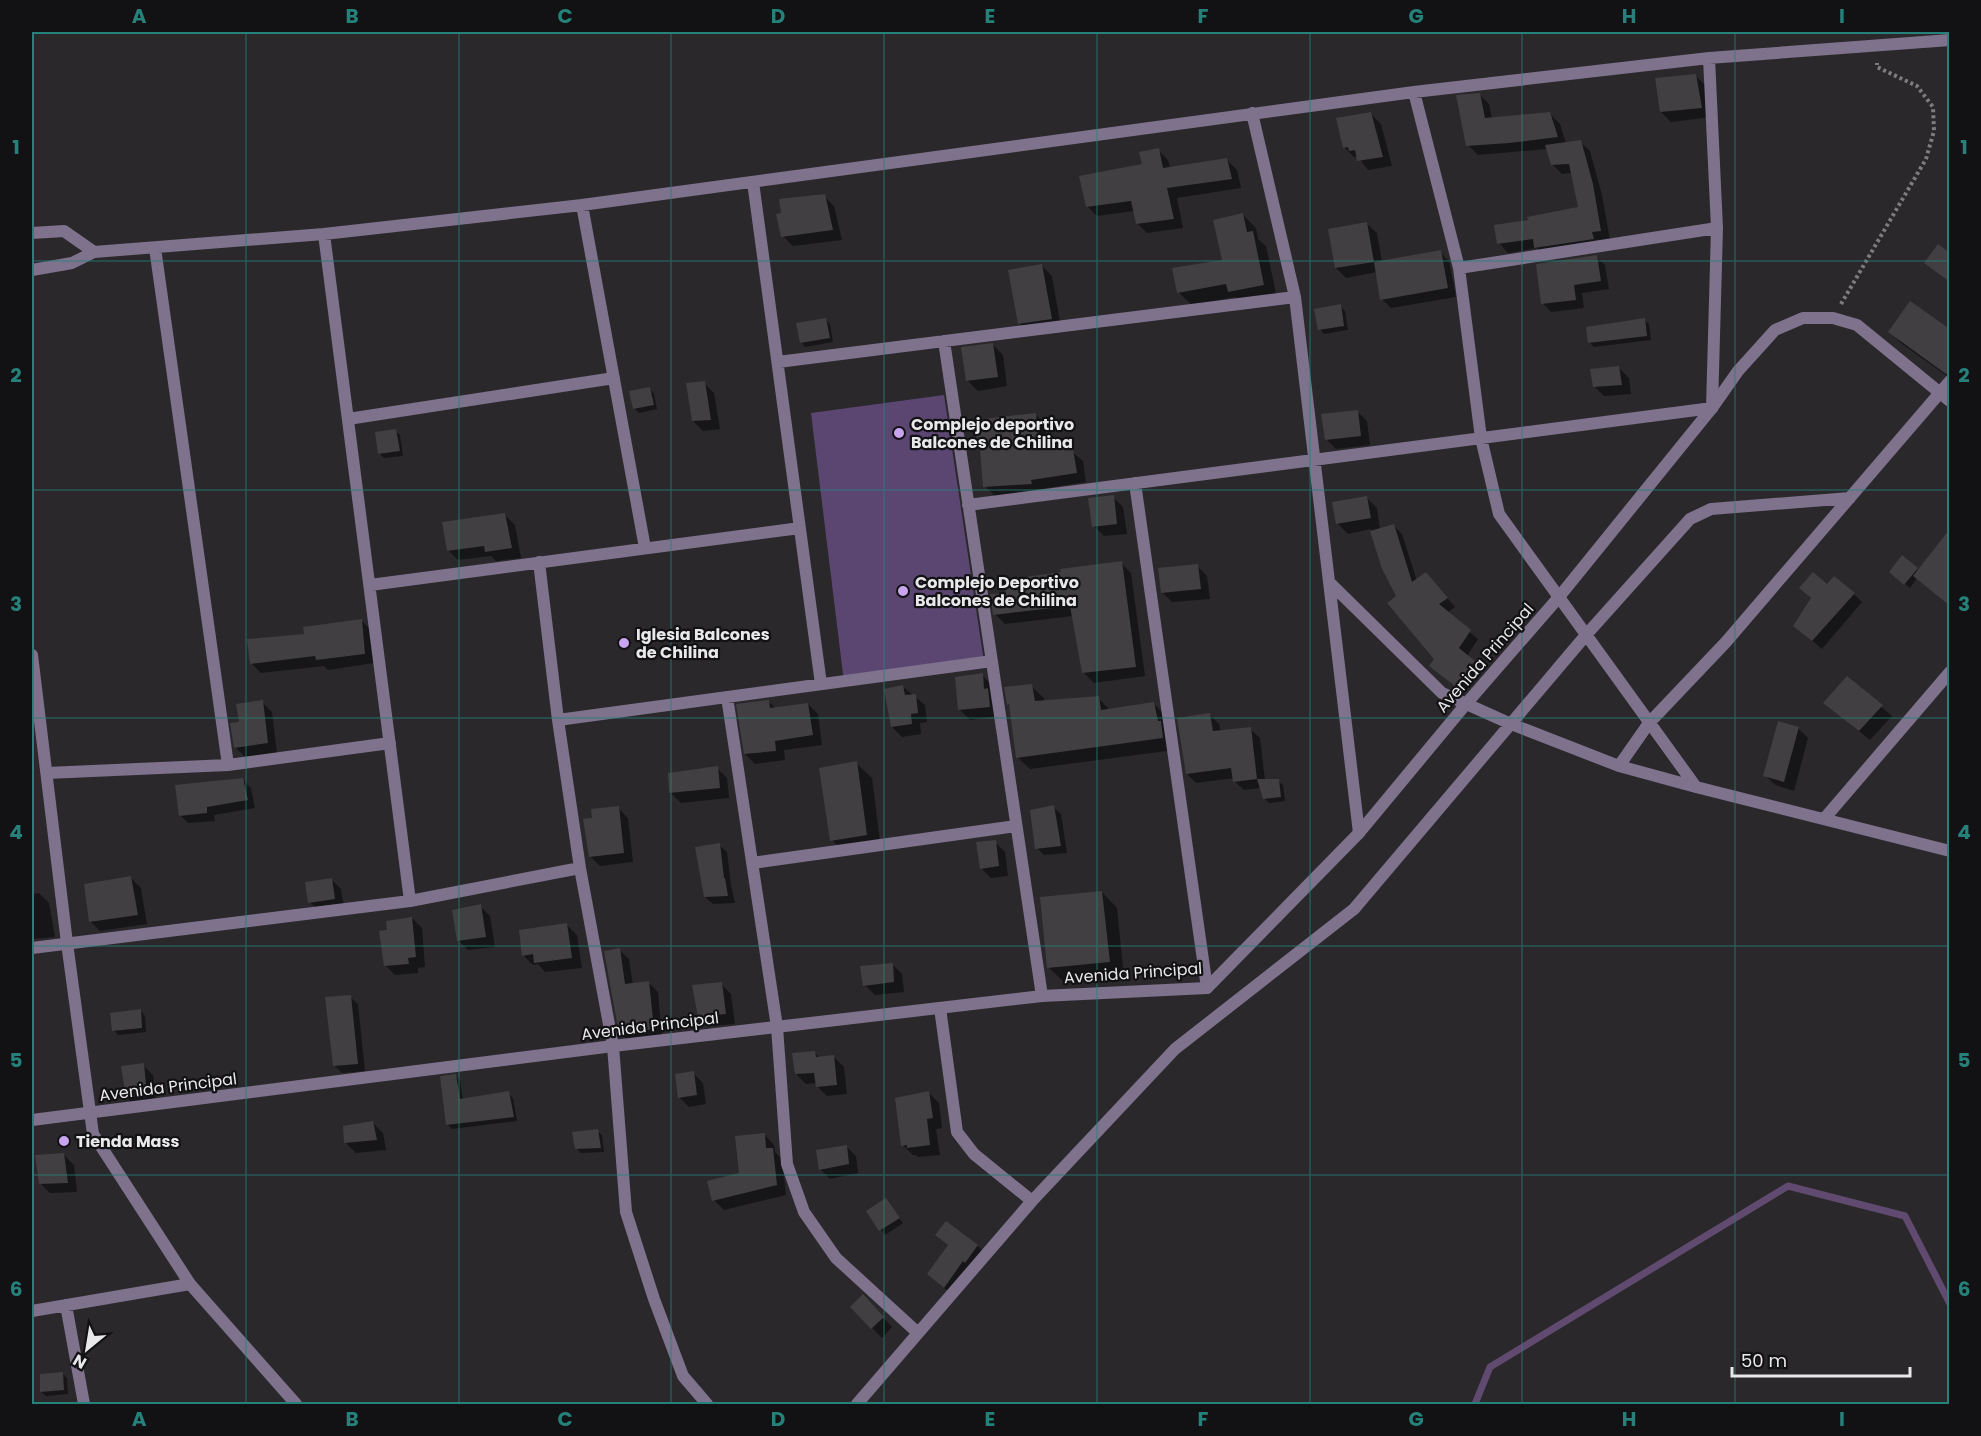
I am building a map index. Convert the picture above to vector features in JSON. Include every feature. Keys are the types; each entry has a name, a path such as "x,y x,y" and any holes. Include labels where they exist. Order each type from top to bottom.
{"street":[{"path":"32,270 72,263 94,252 324,234 582,205 1414,92 1709,58 1950,40"},
{"path":"968,505 1712,408 1717,228 1709,58"},
{"path":"1414,92 1459,268 1482,438 1499,514 1695,787"},
{"path":"1252,113 1295,297 1359,833"},
{"path":"753,182 821,684"},
{"path":"582,205 645,548"},
{"path":"1459,268 1717,228"},
{"path":"32,232 64,231 94,252"},
{"path":"324,234 411,901"},
{"path":"155,248 228,765"},
{"path":"778,362 1295,297"},
{"name":"Avenida Principal","path":"32,1120 613,1046 1042,996 1208,988 1359,833 1559,597 1712,408 1738,371 1776,330 1803,318 1833,318 1857,325 1945,397"},
{"path":"944,341 1042,996"},
{"path":"348,419 614,378"},
{"path":"1619,766 1649,723 1726,642 1850,498 1945,397 1950,381"},
{"path":"1135,483 1208,988"},
{"path":"857,1404 1032,1201 1175,1049 1354,909 1586,635 1690,519 1711,509 1850,498"},
{"path":"370,585 800,528"},
{"path":"539,562 558,720 580,868 613,1046 626,1212 654,1299 683,1376 707,1404"},
{"path":"1329,582 1442,693 1466,704 1619,766 1950,851"},
{"path":"32,656 93,1134 190,1284 296,1404"},
{"path":"558,720 992,662"},
{"path":"1824,819 1947,679"},
{"path":"727,697 777,1027 787,1164 804,1212 836,1258 918,1333"},
{"path":"47,773 228,765 390,743"},
{"path":"752,863 1016,826"},
{"path":"32,948 411,901 580,868"},
{"path":"940,1008 957,1132 974,1154 1032,1201"},
{"path":"32,1311 190,1284"},
{"path":"66,1305 84,1404"}],"path":[{"path":"1833,318 1926,159 1934,131 1933,107 1917,86 1878,67 1873,47"}],"shaded area":[{"name":"Complejo Deportivo Balcones de Chilina","path":"944,395 984,662 844,682 811,413"}],"building":[{"path":"1696,74 1702,108 1660,112 1655,78"},
{"path":"1480,93 1485,118 1550,112 1558,137 1466,146 1456,95"},
{"path":"1371,112 1383,157 1357,161 1355,150 1349,151 1348,147 1343,148 1336,118"},
{"path":"1581,140 1593,184 1601,231 1592,232 1594,239 1534,248 1533,239 1497,244 1494,225 1528,220 1527,217 1578,207 1569,164 1551,165 1545,145"},
{"path":"1159,148 1163,168 1227,158 1232,179 1167,188 1174,219 1136,224 1131,201 1086,207 1079,176 1142,164 1139,152"},
{"path":"825,194 833,230 781,237 776,214 781,213 779,199"},
{"path":"1243,213 1247,232 1253,231 1264,285 1228,292 1226,284 1177,293 1172,268 1222,260 1213,220"},
{"path":"1367,222 1374,262 1335,268 1328,229"},
{"path":"1938,244 1950,253 1950,282 1924,263"},
{"path":"1441,250 1448,288 1380,300 1374,262"},
{"path":"1597,255 1601,281 1574,285 1576,300 1541,304 1536,264"},
{"path":"1042,264 1052,319 1018,324 1008,270"},
{"path":"1910,301 1950,329 1950,373 1946,374 1888,332"},
{"path":"1341,304 1344,326 1318,330 1314,309"},
{"path":"826,318 830,338 800,343 796,323"},
{"path":"1645,318 1647,336 1588,343 1586,327"},
{"path":"993,343 998,377 966,381 961,347"},
{"path":"1619,366 1622,385 1593,387 1590,369"},
{"path":"705,381 711,420 692,421 686,383"},
{"path":"650,387 654,405 633,409 629,391"},
{"path":"1358,410 1361,436 1325,440 1321,414"},
{"path":"1036,413 1039,439 1060,440 1064,447 1073,449 1077,473 1031,480 1032,484 983,487 980,449 978,450 974,420"},
{"path":"396,429 400,451 378,454 375,432"},
{"path":"1114,495 1117,524 1092,527 1088,498"},
{"path":"1367,496 1371,518 1336,524 1332,502"},
{"path":"505,513 512,548 485,552 484,546 447,551 442,522"},
{"path":"1394,524 1412,582 1426,572 1448,598 1439,604 1471,630 1459,648 1475,661 1456,687 1429,666 1434,659 1387,603 1396,596 1382,569 1370,531"},
{"path":"1949,530 1949,572 1950,606 1913,576"},
{"path":"1902,555 1918,568 1904,585 1889,572"},
{"path":"1122,561 1136,667 1082,673 1070,606 993,615 990,594 1006,593 1004,580 1061,572 1060,569"},
{"path":"1198,564 1201,589 1161,593 1158,568"},
{"path":"1813,572 1827,584 1834,576 1855,593 1812,641 1793,626 1811,598 1799,588"},
{"path":"362,619 365,654 316,660 315,656 250,664 247,639 304,634 303,627"},
{"path":"983,673 984,689 988,688 990,707 958,710 955,677"},
{"path":"1847,676 1883,705 1859,731 1823,703"},
{"path":"1032,684 1035,701 1099,696 1101,710 1154,702 1158,721 1161,721 1163,738 1016,758 1009,704 1007,705 1004,687"},
{"path":"903,685 905,695 916,694 918,713 911,714 912,724 891,727 884,689"},
{"path":"263,700 268,743 234,748 230,723 239,722 236,704"},
{"path":"769,700 770,708 808,703 813,735 775,741 776,751 744,754 736,704"},
{"path":"1210,713 1213,731 1251,727 1257,779 1233,782 1231,768 1186,774 1177,718"},
{"path":"1778,721 1799,727 1784,782 1763,776"},
{"path":"857,761 867,835 830,841 819,768"},
{"path":"718,766 720,788 669,793 668,773"},
{"path":"243,778 248,800 207,807 207,813 179,816 175,785"},
{"path":"1257,779 1279,779 1281,797 1263,799"},
{"path":"1054,805 1061,846 1035,849 1030,810"},
{"path":"619,806 624,853 589,857 583,819 592,818 591,809"},
{"path":"996,840 999,866 980,869 976,842"},
{"path":"720,843 728,896 704,897 695,847"},
{"path":"131,876 138,915 89,922 84,884"},
{"path":"332,878 335,899 308,903 305,882"},
{"path":"1102,891 1110,962 1047,968 1040,897"},
{"path":"481,904 486,937 457,941 452,910"},
{"path":"412,917 416,957 408,958 409,964 384,966 379,931 387,930 386,921"},
{"path":"567,923 572,958 534,963 533,954 522,956 519,930"},
{"path":"620,948 625,984 649,981 654,1029 619,1034 604,951"},
{"path":"893,963 894,982 863,986 860,966"},
{"path":"722,982 726,1014 698,1017 692,985"},
{"path":"351,995 358,1064 333,1066 325,997"},
{"path":"141,1009 142,1028 112,1031 110,1013"},
{"path":"815,1051 816,1057 834,1055 837,1085 816,1087 814,1073 795,1074 792,1053"},
{"path":"144,1063 147,1096 126,1098 121,1066"},
{"path":"694,1071 697,1095 678,1098 675,1074"},
{"path":"456,1074 460,1099 509,1091 514,1117 446,1125 440,1076"},
{"path":"929,1091 933,1118 927,1119 930,1145 907,1148 907,1145 901,1146 895,1098"},
{"path":"373,1121 377,1140 344,1143 343,1126"},
{"path":"598,1129 601,1148 575,1149 572,1132"},
{"path":"765,1133 766,1148 773,1148 777,1185 712,1201 707,1181 739,1173 735,1136"},
{"path":"847,1145 849,1164 819,1170 816,1150"},
{"path":"64,1153 68,1183 39,1184 35,1155"},
{"path":"886,1198 900,1218 879,1231 866,1211"},
{"path":"946,1221 978,1245 965,1263 963,1261 944,1288 927,1274 948,1245 935,1235"},
{"path":"863,1294 884,1317 871,1329 850,1307"},
{"path":"63,1372 64,1390 40,1392 40,1374"}],"waterway":[{"path":"1475,1404 1490,1367 1788,1186 1905,1216 1950,1304"}],"place":[{"name":"Complejo deportivo Balcones de Chilina","path":"899,433"},
{"name":"Complejo Deportivo Balcones de Chilina","path":"903,591"},
{"name":"Iglesia Balcones de Chilina","path":"624,643"},
{"name":"Tienda Mass","path":"64,1141"}]}
